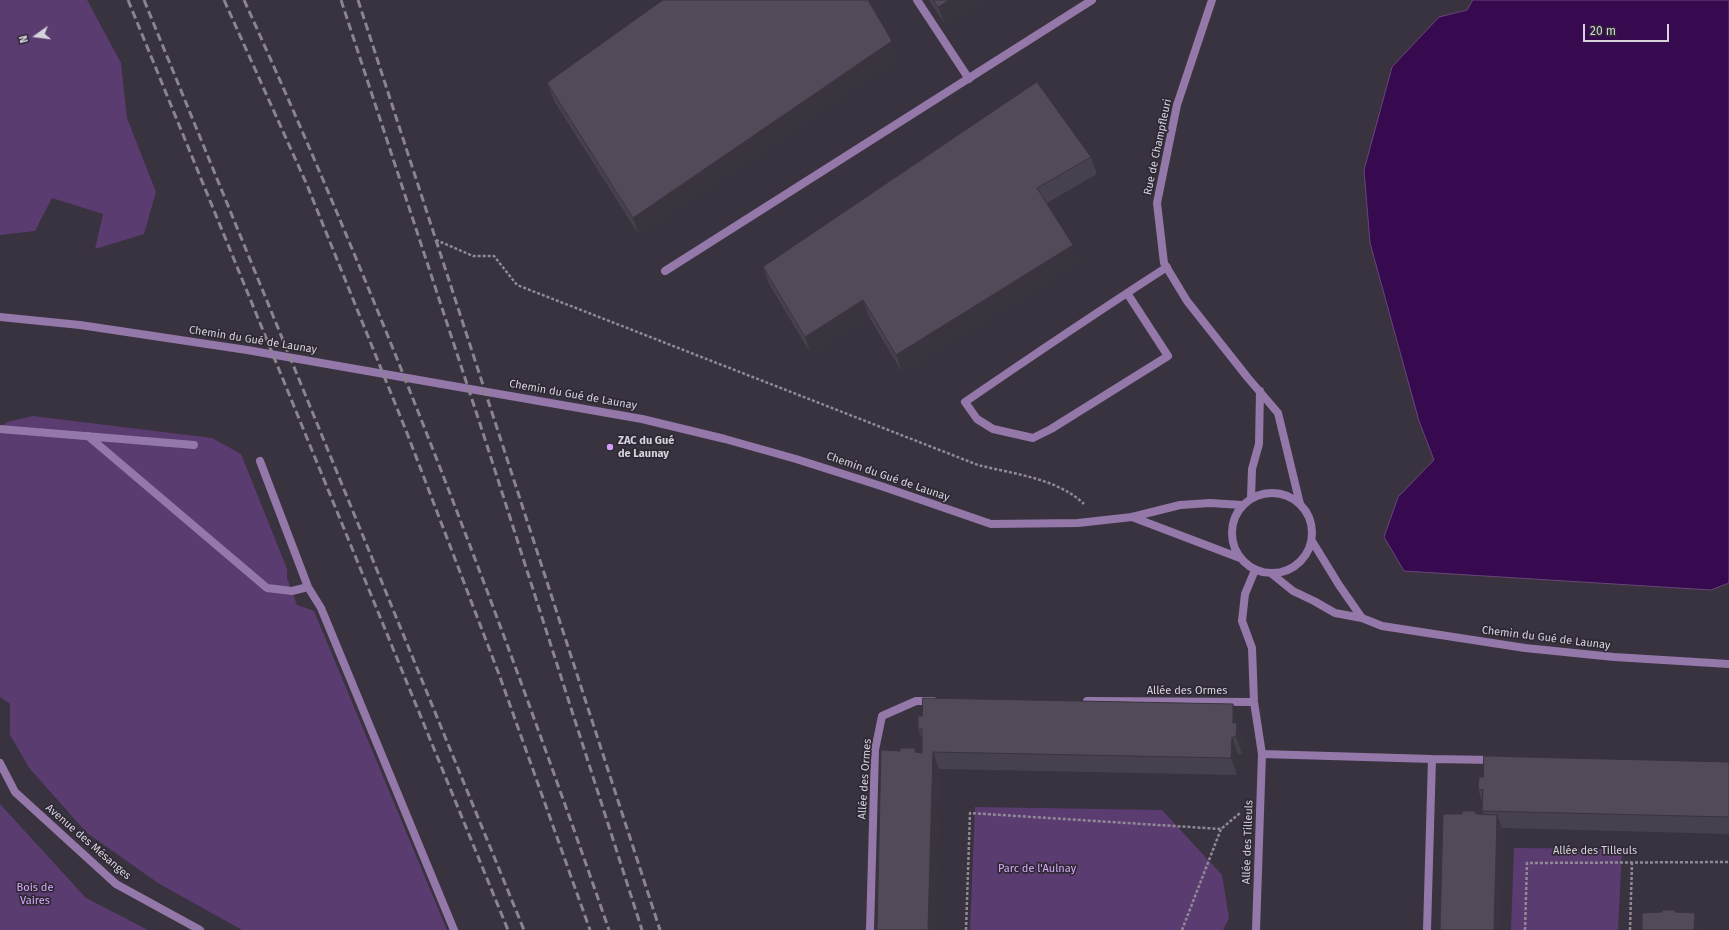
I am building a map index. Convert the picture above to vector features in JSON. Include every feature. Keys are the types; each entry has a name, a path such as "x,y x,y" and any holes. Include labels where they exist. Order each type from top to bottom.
{"street":[{"path":"917,0 968,79"},
{"path":"666,271 1092,0"},
{"name":"Rue de Champfleuri","path":"1212,0 1177,105 1157,203 1164,263 1187,301 1278,413 1300,504"},
{"path":"1127,292 1168,356 1033,438 993,429 977,419 965,402 1127,292 1167,267"},
{"name":"Chemin du Gué de Launay","path":"0,317 80,325 247,350 501,393 642,419 725,439 796,459 874,483 991,524 1078,523 1132,517 1180,505 1210,503 1242,505"},
{"path":"1251,498 1252,469 1259,444 1260,391"},
{"path":"0,429 194,445"},
{"path":"88,436 267,588 292,591 308,587"},
{"path":"260,461 308,587 321,608 454,930"},
{"path":"1282,493 1292,497 1300,504 1309,514 1312,528 1312,541 1308,554 1299,564 1291,570 1272,574 1255,570 1240,558 1234,548 1232,525 1242,505 1251,498 1261,494 1282,493"},
{"name":"Chemin du Gué de Launay","path":"1132,517 1240,558"},
{"path":"1312,541 1339,585 1362,618"},
{"name":"Allée des Tilleuls","path":"1255,570 1245,594 1242,621 1252,648 1254,702 1262,754 1256,930"},
{"name":"Chemin du Gué de Launay","path":"1272,574 1293,591 1335,613 1362,618 1382,626 1525,648 1614,657 1729,664"},
{"name":"Allée des Ormes","path":"870,930 875,750 882,716 916,701 940,701"},
{"name":"Allée des Ormes","path":"1081,702 1254,702"},
{"path":"1262,754 1502,760"},
{"path":"1426,930 1432,759"},
{"name":"Avenue des Mésanges","path":"0,763 15,792 116,884 200,930"}],"path":[{"path":"436,240 473,256 494,256 517,285 978,465 1050,483 1075,495 1102,521"},
{"path":"1182,930 1221,829 1260,796"},
{"path":"966,930 970,813 1221,829"},
{"path":"1630,930 1632,862"},
{"name":"Allée des Tilleuls","path":"1525,930 1527,863 1729,862"}],"green space":[{"path":"0,0 87,0 121,63 127,118 156,192 144,234 95,249 103,214 52,198 35,231 0,235"},
{"path":"33,416 212,438 241,454 287,569 287,578 297,605 314,611 447,930 242,930 158,883 87,833 30,769 10,735 10,704 0,697 0,428 7,422"},
{"name":"Bois de Vaires","path":"0,804 86,898 148,930 0,930"},
{"name":"Parc de l'Aulnay","path":"975,807 1162,810 1222,875 1229,918 1223,930 970,930"},
{"path":"1514,848 1622,849 1618,930 1511,930"}],"shaded area":[{"path":"1473,0 1729,0 1729,583 1711,590 1404,571 1384,537 1398,497 1434,460 1419,421 1370,243 1364,170 1392,67 1439,17 1467,10"}],"building":[{"path":"663,0 868,0 892,41 633,218 547,83"},
{"path":"934,0 950,0 938,7"},
{"path":"1037,82 1091,157 1037,188 1073,245 896,355 863,300 805,337 763,267"},
{"path":"923,698 1233,704 1233,723 1237,723 1236,737 1232,737 1231,758 933,752 928,930 877,930 881,750 900,751 901,748 915,748 915,752 922,753 922,729 918,729 918,716 922,716"},
{"path":"1484,756 1729,762 1729,817 1482,811 1483,790 1478,789 1479,777 1483,777"},
{"path":"1462,811 1474,811 1476,814 1497,815 1494,930 1440,930 1443,814 1462,814"},
{"path":"1662,910 1695,913 1694,930 1642,930 1642,913 1662,912"}],"railway":[{"path":"128,0 508,930"},
{"path":"144,0 524,930"},
{"path":"224,0 307,185 407,433 500,677 590,930"},
{"path":"244,0 344,229 437,461 482,577 568,812 609,930"},
{"path":"341,0 483,433 642,930"},
{"path":"358,0 660,930"}],"place":[{"name":"ZAC du Gué de Launay","path":"610,447"}]}
